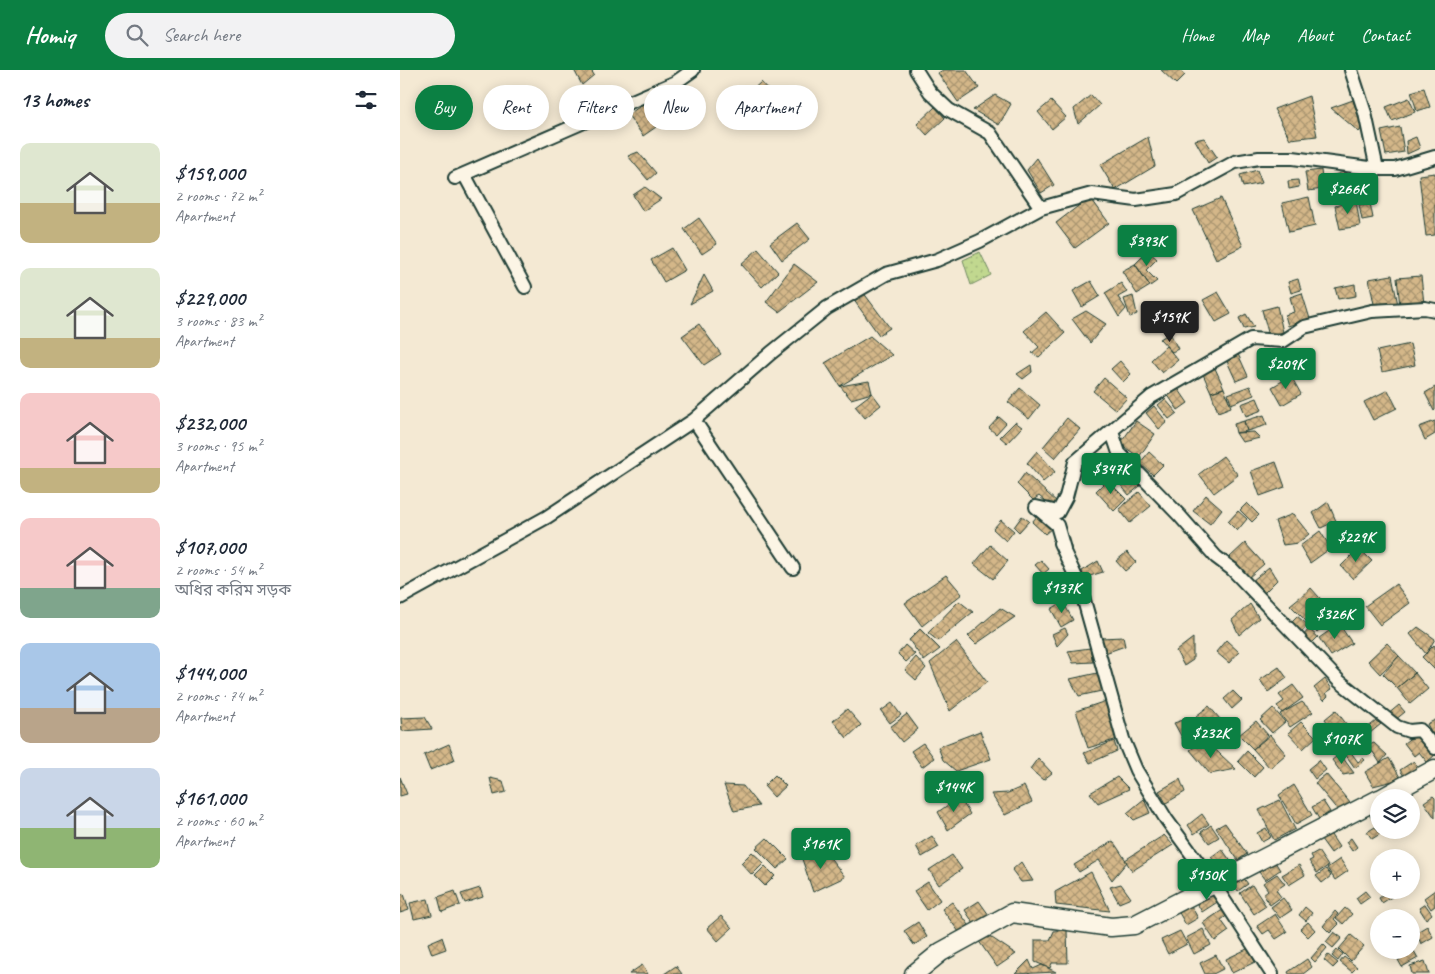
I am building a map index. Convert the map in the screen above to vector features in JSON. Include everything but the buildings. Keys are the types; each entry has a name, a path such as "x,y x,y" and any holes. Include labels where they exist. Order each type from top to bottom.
{"main road":[{"path":"1397,789 1435,769"},
{"path":"914,974 941,952 989,928 1007,915 1018,913 1111,927 1134,925 1370,803"}],"street":[{"path":"525,287 460,176 676,82 692,70"},
{"path":"916,70 930,92 950,110 990,133 1041,208"},
{"path":"1351,70 1365,113 1377,169"},
{"path":"400,598 546,517 694,420 771,353 827,308 886,274 937,260 1041,208 1092,194 1136,200 1176,194 1235,162 1259,158 1293,158 1377,169 1395,169 1435,156"},
{"path":"1272,974 1213,883 1166,819 1136,770 1122,739 1086,605 1061,545 1057,526 1036,507 1058,512 1066,497 1075,462 1151,397 1252,340 1283,341 1304,327 1372,312 1425,308 1435,310"},
{"path":"694,420 793,568"},
{"path":"1112,432 1119,453 1172,507 1216,557 1232,569 1339,681 1397,727 1409,731 1420,730 1435,748"}],"green space":[{"path":"980,252 991,275 971,285 963,260"}]}
